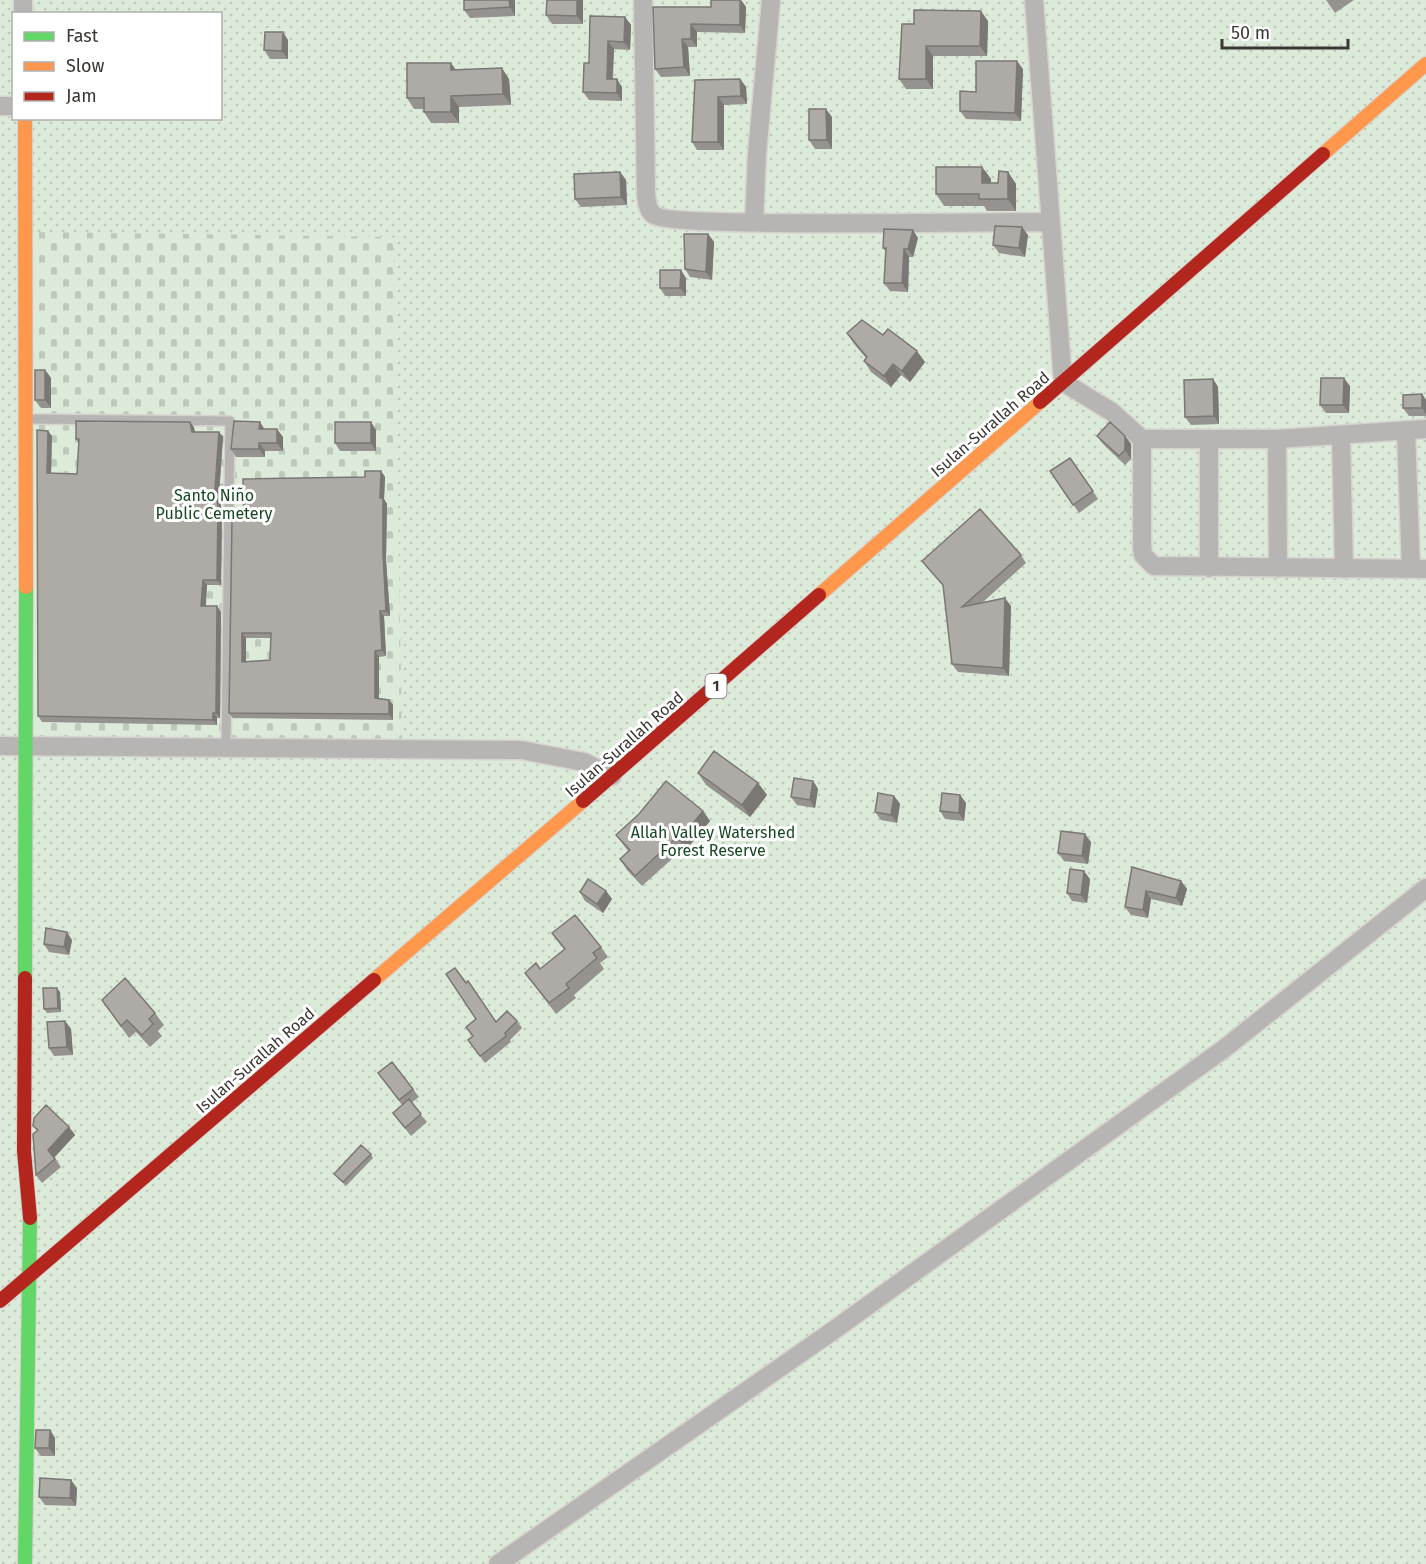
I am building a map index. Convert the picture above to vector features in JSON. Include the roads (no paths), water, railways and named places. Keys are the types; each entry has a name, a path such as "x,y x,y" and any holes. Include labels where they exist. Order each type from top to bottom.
{"main road":[{"name":"Isulan-Surallah Road","path":"0,1301 612,776 1426,64"},
{"path":"25,120 27,747 24,1151 31,1226 28,1277 25,1564"}],"street":[{"path":"643,0 647,207 654,216 671,220 754,222 1051,222"},
{"path":"754,222 757,154 771,0"},
{"path":"1034,0 1063,382 1112,412 1142,439 1209,441 1341,437 1426,429"},
{"path":"1142,439 1143,555 1154,566 1418,569 1406,431"},
{"path":"1341,437 1344,569"},
{"path":"1277,439 1278,568"},
{"path":"1209,441 1209,568"},
{"path":"0,746 521,750 584,762 612,776"},
{"path":"498,1564 834,1330 1225,1048 1426,888"}],"lane":[{"path":"26,419 230,421 226,747"}],"park label":[{"name":"Santo Niño Public Cemetery","path":"214,504"},
{"name":"Allah Valley Watershed Forest Reserve","path":"713,841"}]}
